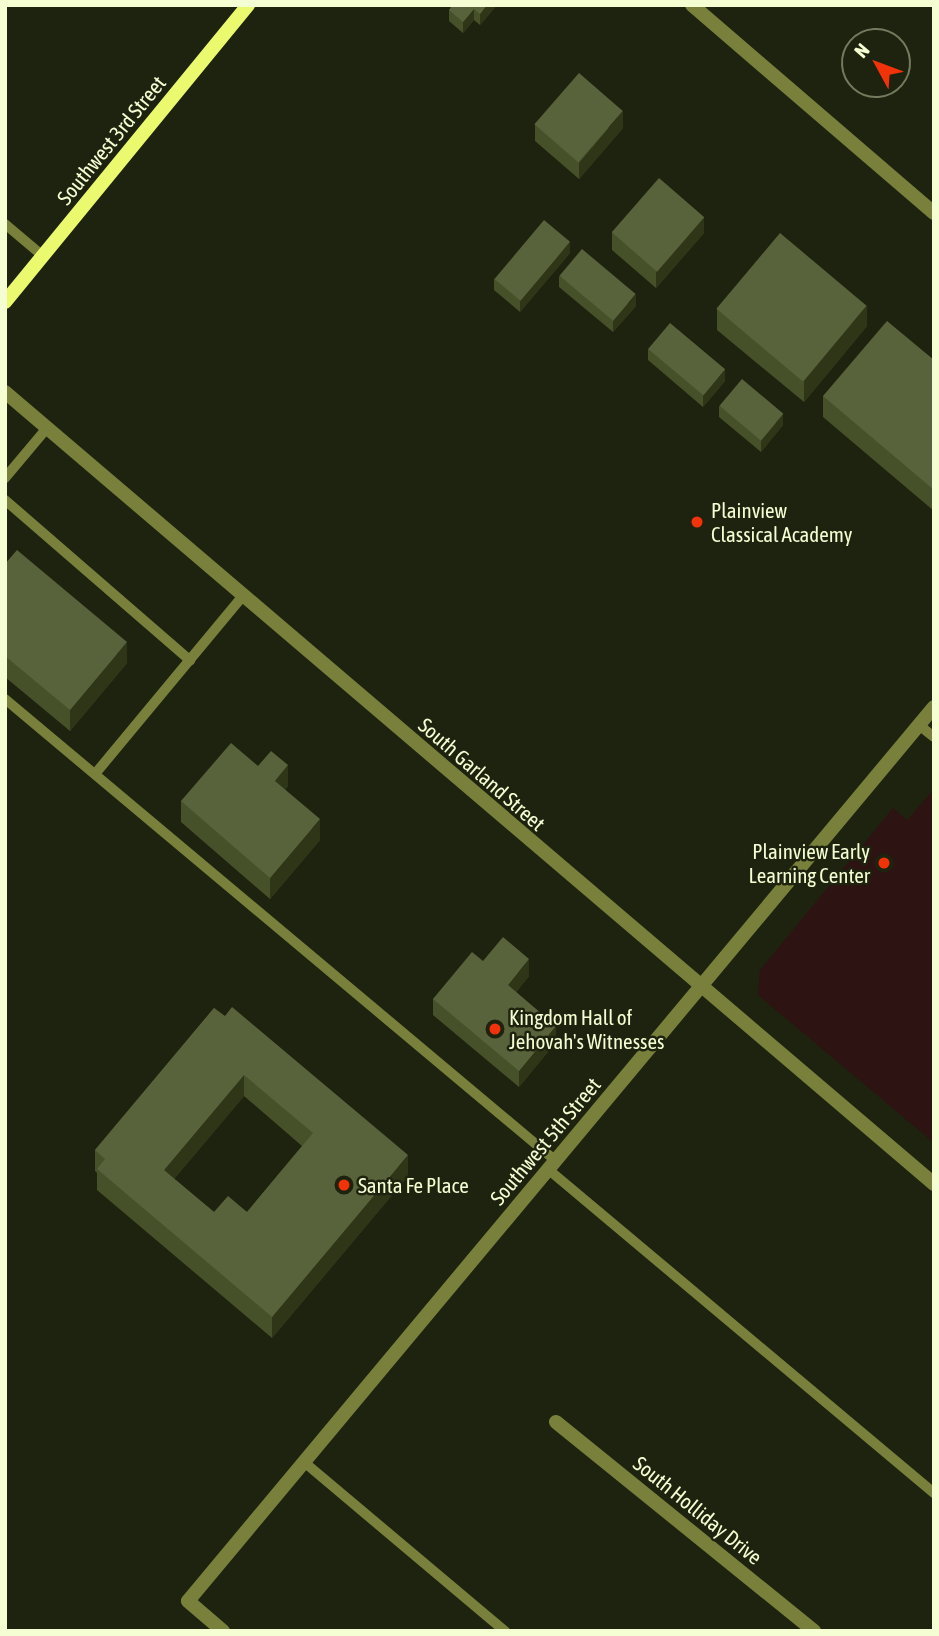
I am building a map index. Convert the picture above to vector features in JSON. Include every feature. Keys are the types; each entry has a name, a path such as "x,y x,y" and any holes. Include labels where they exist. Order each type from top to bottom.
{"main road":[{"name":"Southwest 3rd Street","path":"5,302 248,5"}],"street":[{"path":"692,5 934,214"},
{"name":"South Garland Street","path":"5,392 699,989 934,1184"},
{"name":"Southwest 5th Street","path":"223,1631 188,1601 934,707"},
{"name":"South Holliday Drive","path":"556,1422 814,1631"}],"lane":[{"path":"5,224 43,256"},
{"path":"5,478 47,428"},
{"path":"5,500 190,660"},
{"path":"95,774 243,597"},
{"path":"5,699 934,1493"},
{"path":"919,725 934,737"},
{"path":"304,1462 505,1631"}],"shaded area":[{"name":"Plainview Early Learning Center","path":"934,789 934,1143 758,995 760,970 893,808 907,820"}],"building":[{"path":"453,5 487,5 480,14 474,9 463,22 449,10"},
{"path":"579,73 623,111 578,162 534,124"},
{"path":"659,178 704,217 657,272 612,232"},
{"path":"544,220 570,242 521,301 495,279"},
{"path":"780,233 867,306 803,381 716,309"},
{"path":"582,249 636,294 613,321 560,276"},
{"path":"887,321 934,360 934,490 823,396"},
{"path":"670,323 725,369 703,395 648,349"},
{"path":"742,379 783,414 761,441 720,406"},
{"path":"17,550 127,642 70,710 5,656 5,564"},
{"path":"231,743 258,766 271,751 288,765 275,781 320,819 270,878 181,801"},
{"name":"Kingdom Hall of Jehovah's Witnesses","path":"503,937 529,959 508,985 556,1026 519,1071 433,999 472,952 483,961"},
{"name":"Santa Fe Place","path":"232,1007 408,1155 272,1317 97,1169 105,1159 95,1150 214,1008 225,1016","holes":["244,1075 313,1133 247,1212 228,1196 214,1212 164,1170"]}],"place":[{"name":"Plainview Classical Academy","path":"697,522"},
{"name":"Plainview Early Learning Center","path":"884,863"},
{"name":"Kingdom Hall of Jehovah's Witnesses","path":"495,1029"},
{"name":"Santa Fe Place","path":"344,1185"}]}
